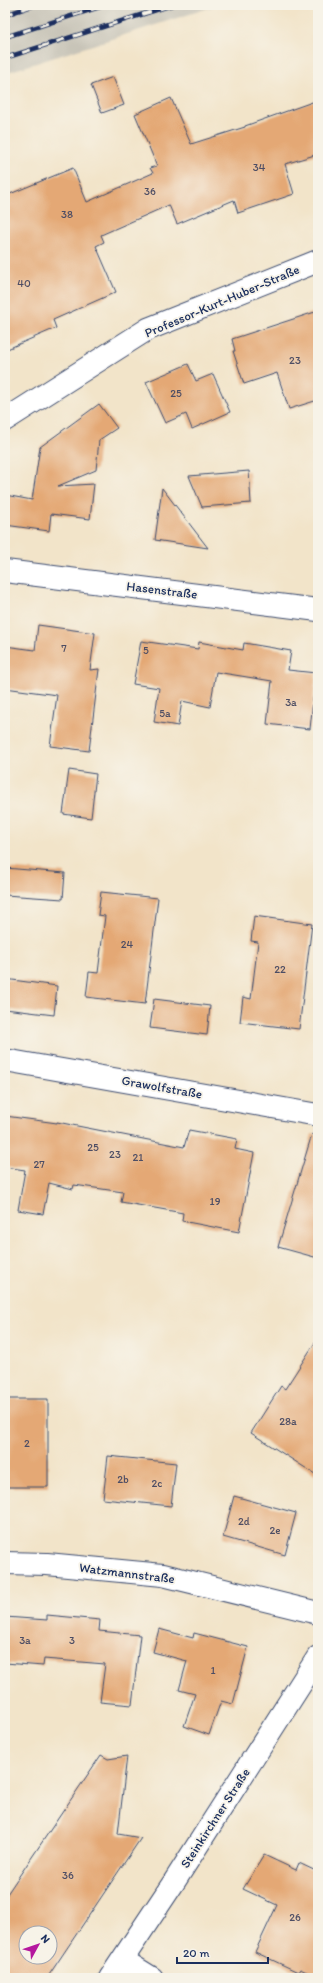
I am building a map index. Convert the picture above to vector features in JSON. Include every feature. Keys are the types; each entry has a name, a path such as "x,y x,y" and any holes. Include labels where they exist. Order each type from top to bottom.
{"street":[{"name":"Professor-Kurt-Huber-Straße","path":"5,420 148,329 318,261"},
{"name":"Hasenstraße","path":"5,571 318,610"},
{"name":"Grawolfstraße","path":"5,1060 318,1115"},
{"name":"Watzmannstraße","path":"5,1563 47,1564 163,1575 318,1612"},
{"name":"Steinkirchner Straße","path":"110,1978 318,1658"},
{"path":"123,1960 152,1978"}],"shaded area":[{"path":"5,5 218,5 5,73"}],"building":[{"path":"113,77 124,105 102,113 91,85"},
{"path":"171,98 191,144 245,127 318,100 318,154 285,164 294,194 238,213 234,200 177,224 169,205 101,235 104,242 96,246 116,292 53,320 56,328 5,350 5,196 73,168 87,202 153,173 150,168 157,166 135,114"},
{"path":"318,311 318,400 289,409 277,373 244,384 233,351 235,351 232,339"},
{"path":"188,364 196,381 213,374 230,412 192,429 186,414 165,423 146,382"},
{"path":"99,404 117,428 99,440 96,470 58,486 94,484 90,519 51,514 49,531 5,525 5,495 32,500 40,447"},
{"path":"249,471 251,503 202,507 189,476"},
{"path":"162,488 208,548 155,540"},
{"path":"38,625 95,633 90,670 99,669 89,751 50,746 57,695 5,688 5,646 35,650"},
{"path":"141,641 198,649 199,642 243,650 244,643 291,651 288,670 316,673 310,729 267,724 272,681 216,672 210,707 182,701 178,726 154,722 159,688 133,684"},
{"path":"69,770 96,774 91,818 63,814"},
{"path":"5,868 65,873 63,899 5,895"},
{"path":"101,892 158,898 145,1004 86,997 89,972 98,973 105,916 98,915"},
{"path":"254,916 312,924 299,1029 240,1022 243,997 251,999 258,942 251,941"},
{"path":"5,979 57,986 54,1015 5,1009"},
{"path":"154,999 210,1006 207,1035 150,1028"},
{"path":"5,1116 57,1122 184,1147 189,1130 237,1139 235,1149 254,1153 239,1232 182,1221 183,1213 121,1202 123,1192 74,1185 73,1189 49,1183 43,1214 18,1210 25,1170 5,1167"},
{"path":"312,1134 318,1135 318,1258 278,1247"},
{"path":"318,1338 318,1476 251,1433 281,1386 285,1389"},
{"path":"5,1399 48,1399 48,1487 5,1487"},
{"path":"108,1456 176,1463 171,1506 103,1499"},
{"path":"234,1496 296,1513 285,1555 223,1537"},
{"path":"47,1615 100,1620 99,1631 140,1635 132,1705 100,1702 105,1664 44,1659 43,1666 5,1663 5,1617 47,1620"},
{"path":"159,1629 193,1638 194,1633 248,1647 233,1704 221,1701 209,1735 184,1726 195,1694 179,1690 187,1661 153,1652"},
{"path":"101,1755 108,1759 127,1756 118,1834 141,1838 58,1962 58,1925 18,1925 18,1965 56,1965 47,1978 5,1978 5,1897"},
{"path":"264,1855 296,1870 299,1863 318,1872 318,1977 300,1969 298,1972 255,1952 277,1905 243,1889"}],"railway":[{"path":"5,15 35,5"},
{"path":"5,37 106,5"},
{"path":"5,58 172,5"}]}
